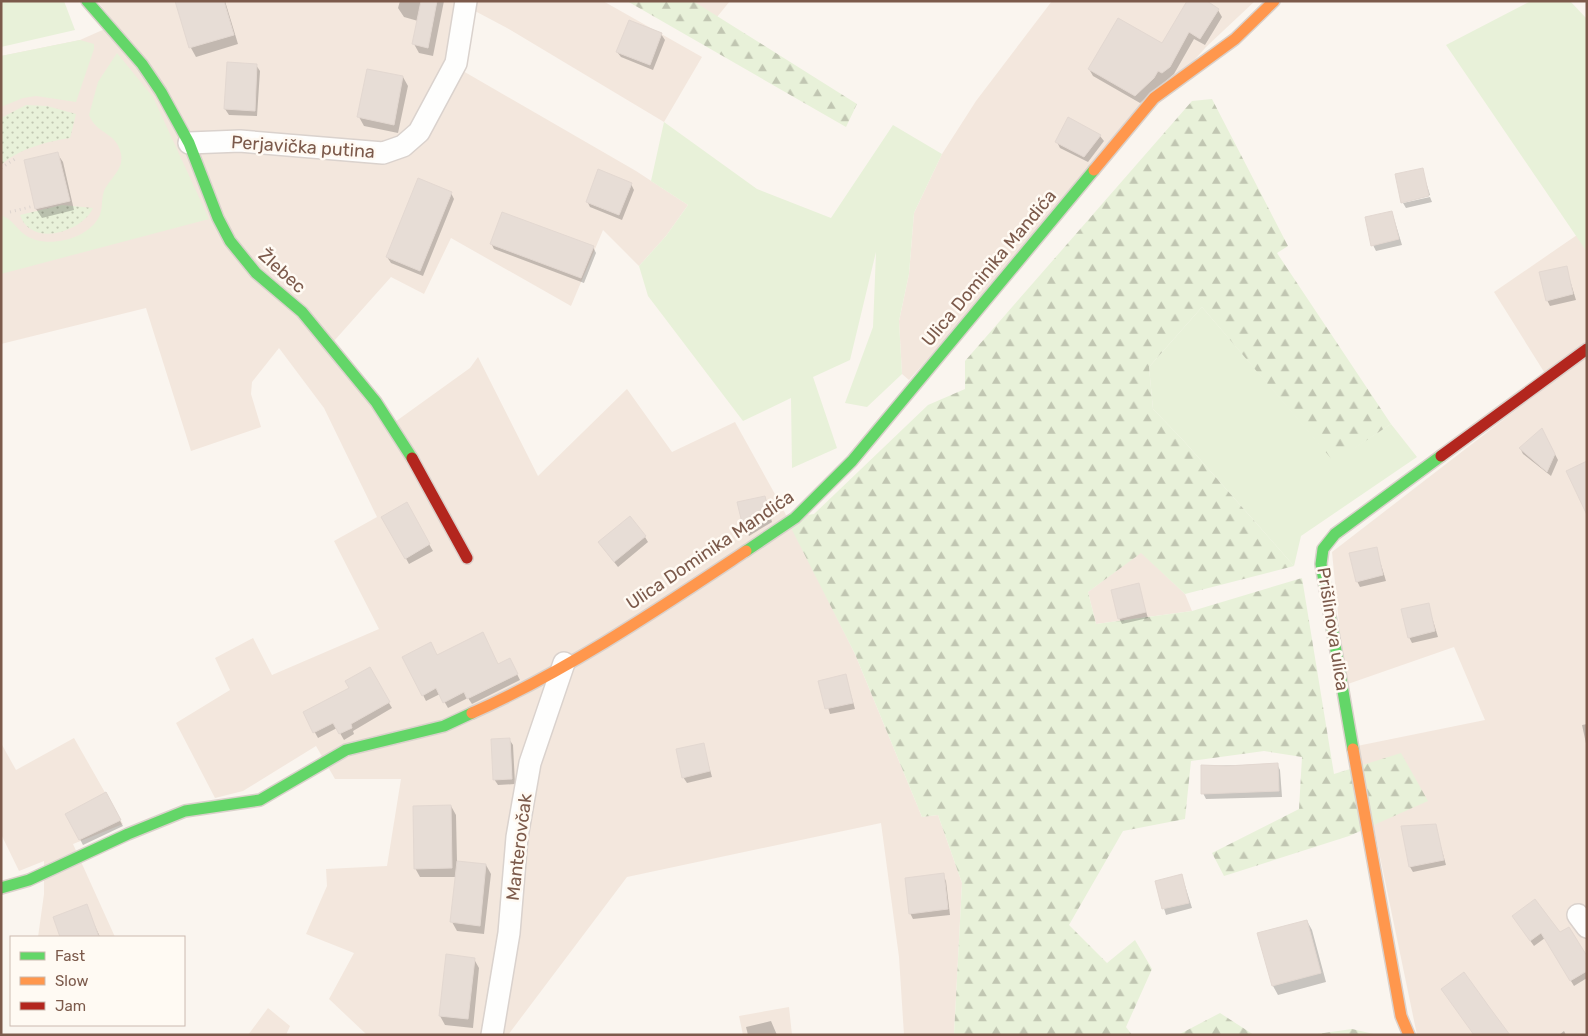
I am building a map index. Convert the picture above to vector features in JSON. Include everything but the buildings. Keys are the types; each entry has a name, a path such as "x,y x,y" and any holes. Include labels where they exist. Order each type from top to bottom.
{"street":[{"name":"Žlebec","path":"88,1 142,64 162,92 189,143 218,218 230,241 256,273 302,312 376,402 408,448 467,558"},
{"name":"Perjavička putina","path":"189,143 240,141 383,153 403,146 419,132 456,63 466,1"},
{"name":"Ulica Dominika Mandića","path":"1,888 29,880 128,834 185,811 260,800 346,750 444,726 507,698 650,614 795,518 852,461 1154,98 1235,39 1274,1"},
{"name":"Prišlinova ulica","path":"1408,1035 1401,1016 1382,918 1321,564 1323,549 1335,534 1587,349"},
{"name":"Manterovčak","path":"492,1035 509,933 517,837 530,763 564,663"}],"path":[{"path":"1,168 15,159"},
{"path":"10,212 34,206"}],"shaded area":[{"path":"97,1 603,1 702,57 664,122 507,28 458,2 463,71 636,171 688,205 666,236 639,266 603,230 571,306 451,238 424,294 391,277 326,350 388,427 470,368 478,357 538,476 627,389 672,452 735,422 781,505 855,654 922,817 938,815 962,883 954,1035 904,1035 899,957 881,823 627,877 508,1035 366,1034 329,999 354,953 306,934 327,886 326,869 387,866 401,779 335,779 316,746 243,791 215,798 176,723 230,690 215,658 253,638 272,675 379,629 334,541 377,517 324,408 279,348 252,382 251,394 261,427 191,451 146,308 1,344 1,56 80,40 116,24"},
{"path":"690,1 730,1 717,17"},
{"path":"1052,1 1255,1 1206,47 909,380 902,374 899,321 909,274 914,213 942,154 976,101"},
{"path":"1577,235 1587,252 1587,1035 1417,1035 1357,746 1485,720 1454,647 1345,685 1332,552 1551,383 1494,292"},
{"path":"1141,552 1185,594 1192,611 1096,624 1088,592"},
{"path":"74,738 123,824 73,844 115,936 38,936 44,894 44,861 19,871 1,834 1,743 16,770"},
{"path":"789,1007 792,1035 743,1035 739,1016"},
{"path":"268,1008 290,1026 286,1035 248,1035"}],"green space":[{"path":"1,1 64,1 75,30 1,47"},
{"path":"627,1 693,1 857,104 846,127"},
{"path":"1531,1 1570,1 1587,19 1587,252 1446,45"},
{"path":"80,40 94,44 94,49 76,102 36,96 23,98 1,107 1,56"},
{"path":"117,53 153,97 209,219 1,274 1,215 32,239 53,242 75,237 85,232 99,217 104,191 119,169 121,154 115,141 93,122 89,115 98,82"},
{"path":"1212,99 1288,246 1277,253 1391,424 1334,462 1202,307 1149,367 1153,409 1182,439 1294,566 1185,594 1141,553 1088,592 1096,624 1192,611 1302,578 1334,774 1401,753 1428,801 1349,836 1224,876 1212,853 1299,809 1302,757 1264,751 1191,761 1185,819 1123,831 1069,925 1107,963 1135,940 1152,969 1126,1027 1132,1035 954,1035 962,883 938,815 922,817 855,654 786,518 814,514 928,405 965,389 965,361 1192,101"},
{"path":"26,105 47,106 76,114 70,138 25,150 1,165 1,118"},
{"path":"664,122 757,189 831,218 893,125 942,154 914,213 909,274 899,321 902,374 867,407 845,403 873,327 876,252 850,360 813,377 837,448 792,468 791,398 743,421 648,296 639,266 666,236 688,205 651,181"},
{"path":"62,205 93,208 87,217 78,224 56,233 45,234 34,231 26,225 20,215"},
{"path":"1202,307 1334,461 1391,424 1417,457 1301,536 1294,566 1182,439 1153,409 1149,367"},
{"path":"1220,1013 1254,1035 1178,1035"},
{"path":"1352,1029 1378,1035 1310,1035"}],"traffic: fast":[{"path":"87,1 142,64 161,92 189,143 218,218 230,241 256,273 302,312 376,402 412,458"},
{"path":"746,551 795,518 852,461 1094,170"},
{"path":"1353,749 1321,564 1323,549 1335,534 1441,456"},
{"path":"1,888 29,880 128,834 185,811 260,800 346,750 444,726 472,713"}],"traffic: slow":[{"path":"1094,170 1154,98 1235,39 1274,1"},
{"path":"472,713 543,678 612,638 746,551"},
{"path":"1353,749 1401,1016 1409,1035"}],"traffic: jam":[{"path":"1441,456 1587,349"},
{"path":"412,458 467,558"}]}
